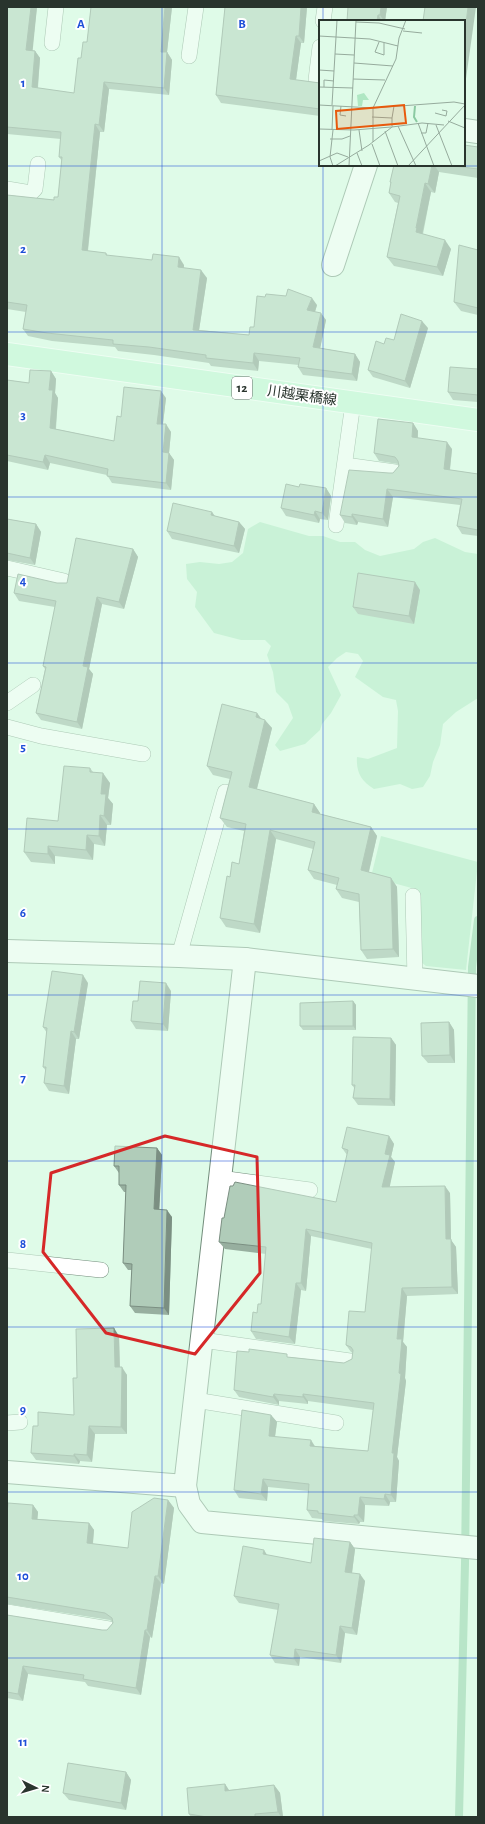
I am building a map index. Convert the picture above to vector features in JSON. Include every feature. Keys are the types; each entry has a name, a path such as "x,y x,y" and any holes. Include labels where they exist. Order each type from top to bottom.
{"main road":[{"name":"川越栗橋線","path":"7,354 478,420"}],"street":[{"path":"465,130 478,132"},
{"path":"333,265 366,166"},
{"path":"7,951 245,959 478,986"},
{"path":"245,959 186,1486 189,1504 202,1522 478,1548"},
{"path":"7,1472 186,1486"}],"lane":[{"path":"52,43 56,7"},
{"path":"189,56 196,7"},
{"path":"323,20 325,7"},
{"path":"316,80 319,55"},
{"path":"7,189 31,193 35,189 38,164"},
{"path":"336,525 353,403"},
{"path":"345,465 395,472"},
{"path":"7,568 64,581"},
{"path":"7,703 33,686"},
{"path":"7,727 41,736 143,754"},
{"path":"179,956 225,792"},
{"path":"413,896 415,979"},
{"path":"220,1178 310,1190"},
{"path":"7,1260 101,1270"},
{"path":"202,1340 350,1361"},
{"path":"195,1400 336,1423"},
{"path":"7,1612 109,1629"}],"highlighted area":[{"path":"165,1136 257,1157 260,1273 195,1354 106,1333 43,1252 51,1173"}],"green space":[{"path":"260,522 309,536 323,536 340,542 355,542 365,550 380,556 414,549 423,542 435,538 465,552 478,554 478,698 456,712 443,724 440,745 433,762 430,776 423,787 412,789 400,784 374,789 360,776 357,767 357,757 368,759 397,748 398,711 396,700 383,697 355,677 363,661 358,654 346,652 328,667 341,695 331,713 322,724 320,730 305,744 280,751 275,745 293,718 288,704 276,692 273,672 267,655 271,646 265,640 241,640 214,633 195,607 197,592 187,579 186,564 200,562 219,564 232,562 243,553 248,529"},
{"path":"381,836 478,862 466,970 426,966 421,962 419,890 371,877"}],"building":[{"path":"7,7 31,7 26,50 35,51 32,87 74,93 78,58 81,58 83,42 87,42 91,7 165,7 161,52 167,52 164,88 104,82 99,125 95,124 82,250 106,253 106,255 152,260 153,254 179,257 178,267 201,270 193,330 249,335 250,327 254,327 257,296 265,297 266,294 286,296 288,289 312,298 307,310 321,313 313,347 355,354 352,374 298,367 300,358 254,353 253,363 206,358 206,355 149,347 113,344 113,340 23,329 27,305 7,302 7,195 54,200 54,197 58,197 62,157 59,157 61,132 7,127"},
{"path":"225,7 301,7 299,36 296,36 290,79 319,83 319,109 216,95"},
{"path":"348,7 381,7 380,15 378,15 377,20 347,20"},
{"path":"425,7 468,7 465,31 465,20 423,20"},
{"path":"465,145 478,147 478,169 453,166 465,166"},
{"path":"394,166 432,166 428,184 425,183 416,232 445,240 437,267 387,257 400,196 389,193"},
{"path":"459,245 478,250 478,308 454,302"},
{"path":"401,314 422,321 405,381 368,370 376,341 384,344 386,338 394,340"},
{"path":"450,367 478,369 478,395 448,392"},
{"path":"30,370 51,371 49,390 53,390 50,428 114,441 117,416 121,417 124,387 161,391 157,424 166,424 163,452 169,453 166,483 107,476 108,469 45,455 43,462 7,455 7,380 29,383"},
{"path":"378,419 413,423 412,437 447,442 444,469 478,474 478,530 457,526 462,499 387,489 383,519 352,514 352,517 340,515 349,470 393,473 399,466 395,457 374,453"},
{"path":"286,484 299,487 300,484 326,488 322,513 315,511 314,515 281,508"},
{"path":"173,503 212,512 211,515 239,522 234,546 167,531"},
{"path":"7,519 36,524 30,558 7,553"},
{"path":"76,538 133,549 119,602 97,597 83,666 88,667 77,722 36,713 46,667 43,666 56,601 14,593 18,574 57,583 67,583"},
{"path":"358,573 415,582 409,616 353,607"},
{"path":"222,704 257,713 256,717 265,720 249,787 314,804 312,812 371,827 361,870 391,878 393,949 361,950 359,894 336,889 339,878 308,870 315,842 270,830 254,924 220,918 227,876 230,877 232,862 239,864 246,824 220,818 232,772 207,766"},
{"path":"64,766 90,768 90,772 103,773 101,794 106,794 104,816 100,815 99,836 87,835 86,850 48,846 48,854 24,852 27,818 58,821"},
{"path":"52,971 83,975 74,1032 71,1031 64,1086 44,1083 46,1067 43,1067 47,1028 43,1027"},
{"path":"140,981 166,983 163,1024 131,1021 133,1001 138,1001"},
{"path":"353,1001 353,1026 300,1026 300,1003"},
{"path":"449,1022 450,1055 422,1056 421,1023"},
{"path":"353,1037 391,1038 390,1099 353,1098 355,1085 352,1085"},
{"path":"347,1127 389,1136 385,1154 390,1155 382,1187 445,1186 446,1239 451,1239 452,1287 402,1288 397,1339 402,1339 399,1373 401,1374 392,1453 394,1453 391,1495 385,1494 384,1499 360,1497 358,1515 354,1515 354,1517 318,1513 318,1511 307,1510 309,1484 263,1479 261,1494 234,1490 242,1410 271,1415 269,1436 311,1440 310,1446 368,1451 374,1403 303,1394 303,1397 274,1394 273,1397 234,1390 237,1351 249,1352 249,1349 287,1354 287,1357 344,1363 352,1359 353,1350 351,1347 346,1345 349,1311 365,1312 372,1243 306,1229 301,1283 296,1283 289,1337 251,1331 253,1312 257,1313 258,1304 261,1304 266,1247 219,1242 222,1218 224,1218 230,1186 233,1186 235,1182 336,1202 348,1150 342,1148"},
{"path":"115,1146 157,1148 154,1209 167,1210 164,1308 130,1306 132,1264 123,1263 126,1185 119,1185 119,1166 114,1166"},
{"path":"114,1328 115,1367 122,1367 121,1427 89,1426 87,1455 74,1454 74,1456 31,1453 33,1426 38,1426 38,1412 74,1415 73,1378 77,1378 76,1329"},
{"path":"154,1498 168,1500 158,1576 155,1576 136,1688 83,1679 84,1675 23,1666 18,1694 7,1692 7,1615 102,1630 107,1630 113,1623 112,1618 105,1613 7,1597 8,1503 33,1505 32,1519 89,1523 87,1543 128,1548 132,1512"},
{"path":"314,1538 350,1542 345,1572 360,1574 352,1628 340,1626 336,1655 295,1649 294,1659 270,1655 279,1604 234,1596 243,1546 264,1550 263,1554 311,1563"},
{"path":"68,1763 126,1772 121,1803 63,1793"},
{"path":"225,1784 225,1791 274,1785 278,1812 255,1814 255,1817 207,1817 189,1814 187,1788"}],"waterway":[{"path":"459,1817 465,1564 472,967 478,920"}]}
